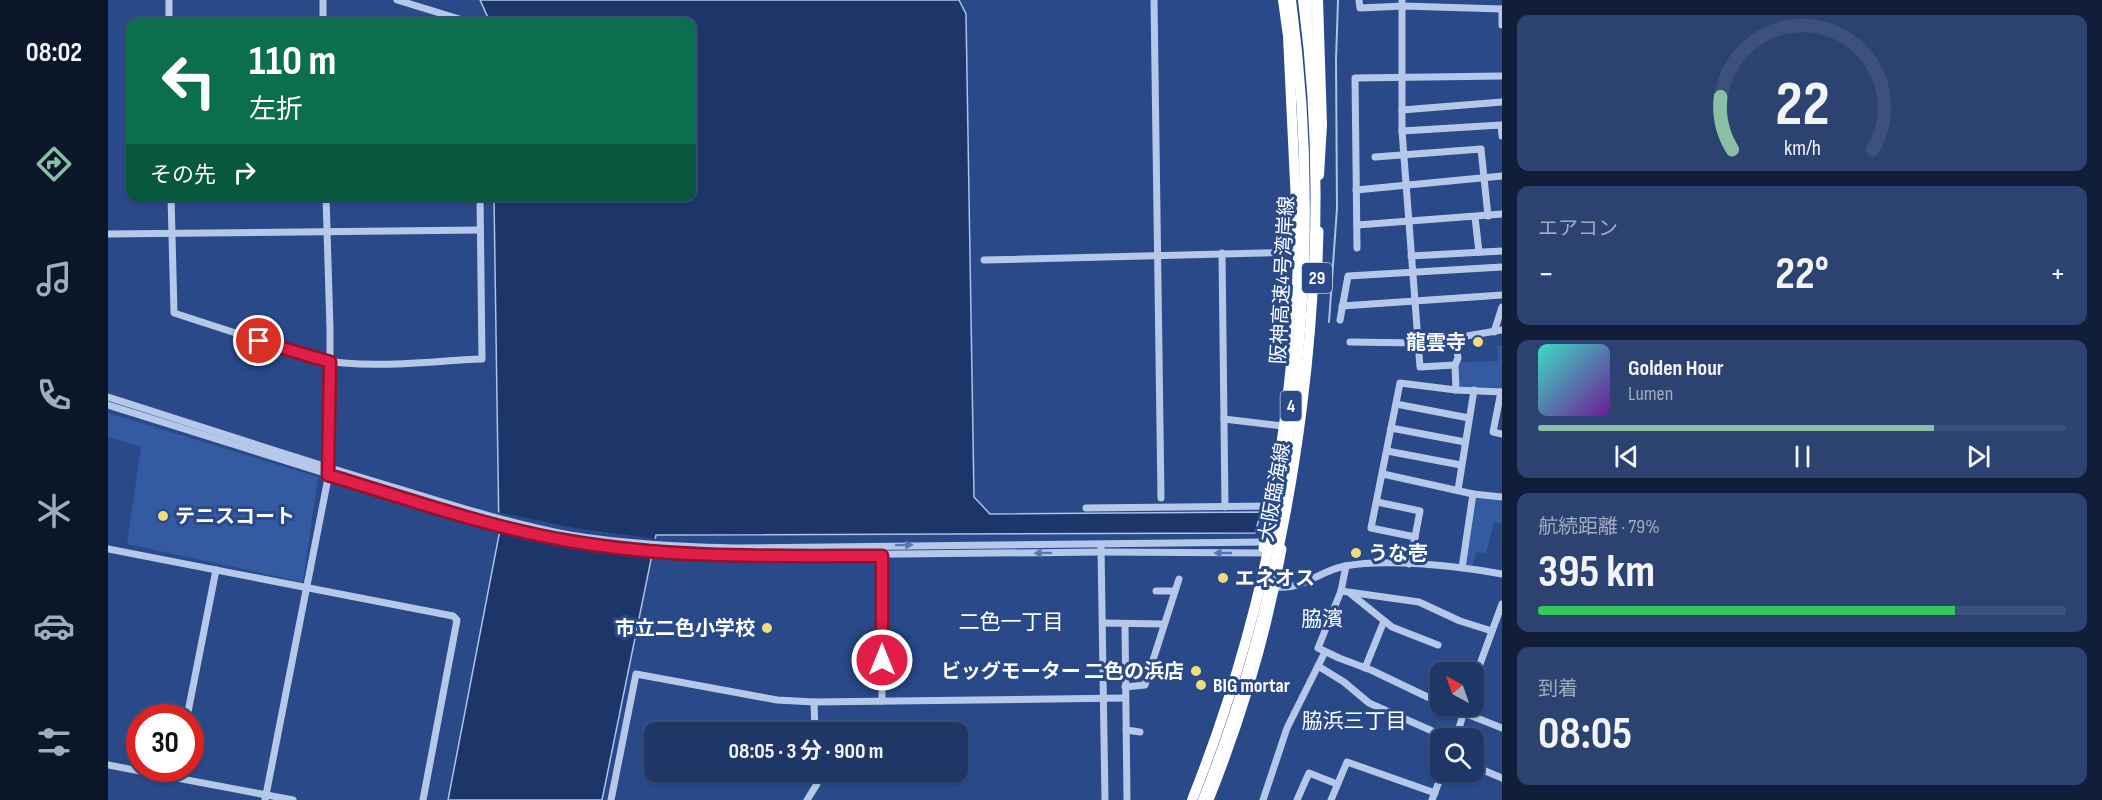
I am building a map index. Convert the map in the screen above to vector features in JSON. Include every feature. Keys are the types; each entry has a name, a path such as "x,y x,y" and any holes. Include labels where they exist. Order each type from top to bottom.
{"highway":[{"path":"1283,0 1288,36 1298,248"},
{"name":"阪神高速4号湾岸線","path":"1190,800 1225,712 1253,614 1279,491 1294,385 1302,299 1305,199 1300,79 1292,0"},
{"name":"阪神高速4号湾岸線","path":"1203,800 1241,693 1266,602 1288,494 1301,407 1310,314 1315,198 1311,77 1302,0"},
{"path":"1318,0 1322,105 1319,175"}],"main road":[{"name":"大阪臨海線","path":"1190,800 1233,670 1262,553 1289,379 1298,248 1298,136 1292,0"},
{"name":"大阪臨海線","path":"1209,800 1239,717 1275,587 1300,452 1312,351 1319,246 1318,107 1310,0"}],"street":[{"path":"169,0 169,18"},
{"path":"323,0 323,18"},
{"path":"397,0 455,18"},
{"path":"1154,0 1161,498"},
{"path":"1359,0 1360,8 1403,3 1477,3 1502,9 1502,25"},
{"path":"1403,3 1402,131 1420,367 1455,365"},
{"path":"1357,248 1355,78 1502,76"},
{"path":"1402,110 1502,102"},
{"path":"1402,131 1501,125 1502,136"},
{"path":"1375,157 1481,149 1488,216"},
{"path":"1356,190 1502,176"},
{"path":"171,201 174,313 330,362 381,363 482,359 480,201"},
{"path":"265,797 329,472 330,362 326,201"},
{"path":"1357,225 1502,214"},
{"path":"1475,217 1479,252"},
{"path":"108,234 480,230"},
{"path":"984,260 1222,253 1298,248"},
{"path":"1411,256 1502,251"},
{"path":"1222,253 1225,507"},
{"path":"1340,320 1347,276 1502,267"},
{"path":"1342,306 1502,295"},
{"path":"1350,342 1417,343 1498,331 1502,307"},
{"path":"1455,338 1458,358 1455,365 1456,390"},
{"path":"1415,537 1371,528 1400,383 1456,390 1502,392 1493,432 1502,434"},
{"path":"1458,490 1474,390"},
{"path":"108,397 329,472"},
{"path":"1396,404 1469,418"},
{"path":"108,405 498,523 655,549 713,556 1101,552 1282,554"},
{"path":"1224,419 1283,426"},
{"path":"1391,428 1465,442"},
{"path":"1387,451 1461,465"},
{"path":"1383,474 1473,494 1502,497"},
{"path":"1462,568 1473,494"},
{"path":"1377,502 1420,511 1409,564"},
{"path":"1086,508 1271,506"},
{"path":"1101,543 1105,800"},
{"path":"655,549 1284,543"},
{"path":"108,549 453,616 457,620 423,800"},
{"path":"882,556 882,701"},
{"path":"1275,587 1295,587 1337,568 1368,563 1462,568 1502,574"},
{"path":"1346,566 1345,592 1318,648 1430,698"},
{"path":"190,704 216,570"},
{"path":"1125,687 1145,686 1179,579"},
{"path":"1156,591 1174,591"},
{"path":"1345,592 1392,627 1438,645"},
{"path":"1345,592 1419,602 1460,621 1492,631"},
{"path":"1481,662 1502,604"},
{"path":"1365,668 1384,621"},
{"path":"1103,623 1163,624"},
{"path":"1125,624 1127,800"},
{"path":"1263,800 1287,728 1325,652"},
{"path":"1318,666 1344,682 1369,703 1430,730"},
{"path":"611,800 636,674 777,700 814,702 1125,698"},
{"path":"814,702 815,722"},
{"path":"1469,716 1502,728"},
{"path":"1126,730 1140,732"},
{"path":"1331,800 1347,762 1433,797 1439,782"},
{"path":"108,765 126,768"},
{"path":"1484,770 1501,775"},
{"path":"1297,800 1309,773 1337,784"},
{"path":"194,782 265,797 292,800"},
{"path":"807,800 817,782"}],"shaded area":[{"path":"480,0 959,0 966,14 974,497 990,514 1261,512 1255,533 656,535 602,800 448,800 499,535 494,201 696,201 696,18 488,18"},
{"path":"1502,345 1502,389 1459,387 1459,362 1498,361 1497,346"},
{"path":"108,413 318,477 303,582 127,544 141,447 108,437"},
{"path":"1476,497 1502,501 1502,524 1494,522 1486,553 1476,552 1473,565 1464,565"}],"pier":[{"path":"497,512 575,528 658,539 654,558 589,552 496,533"}],"waterway":[{"path":"1329,322 1337,208 1338,0"}],"place":[{"name":"龍雲寺","path":"1478,342"},
{"name":"テニスコート","path":"163,516"},
{"name":"うな壱","path":"1356,553"},
{"name":"エネオス","path":"1223,578"},
{"name":"市立二色小学校","path":"767,628"},
{"name":"ビッグモーター 二色の浜店","path":"1196,671"},
{"name":"BIG mortar","path":"1201,685"}],"district":[{"name":"脇濱","path":"1322,619"},
{"name":"二色一丁目","path":"1011,622"},
{"name":"脇浜三丁目","path":"1354,721"}],"route":[{"path":"259,341 330,362 330,468 328,475 497,527 613,548 713,556 882,556 882,660"}]}
